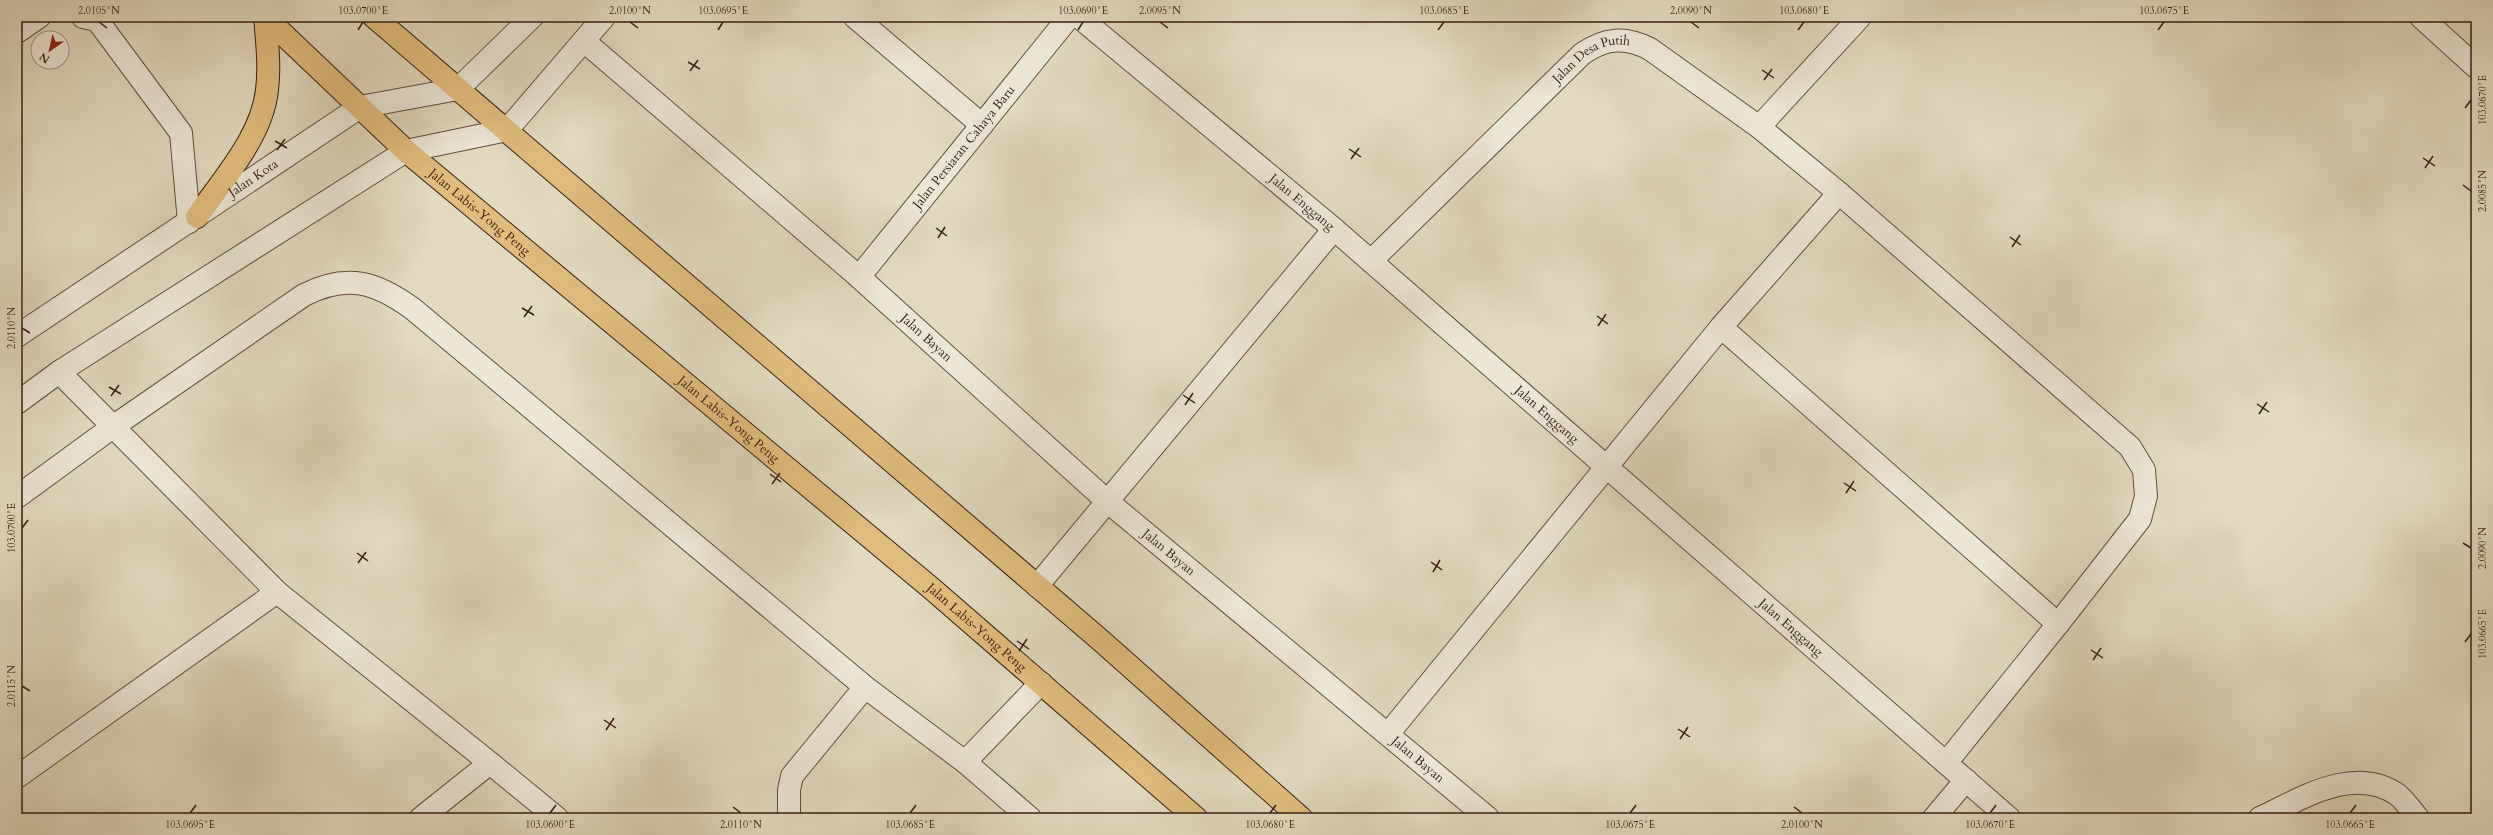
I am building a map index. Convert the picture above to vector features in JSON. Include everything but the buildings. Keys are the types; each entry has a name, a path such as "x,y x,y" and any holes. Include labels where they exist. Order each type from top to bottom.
{"highway":[{"path":"193,220 244,148 259,120 267,92 268,62 265,17"},
{"name":"Jalan Labis-Yong Peng","path":"265,17 406,151 925,583 1196,818"},
{"path":"374,17 1037,586 1302,818"}],"street":[{"path":"17,32 39,17"},
{"path":"83,17 97,20 181,133 193,220"},
{"path":"458,89 532,17"},
{"path":"17,403 60,372 406,151 507,130 604,17"},
{"path":"856,17 982,125"},
{"name":"Jalan Persiaran Cahaya Baru","path":"859,277 1069,17"},
{"name":"Jalan Enggang","path":"1079,17 1334,229 2009,818"},
{"path":"1759,127 1860,17"},
{"path":"2421,17 2476,67"},
{"name":"Jalan Desa Putih","path":"1371,261 1582,54 1594,46 1608,40 1623,39 1637,42 1650,49 1759,127 1839,193 2130,447 2144,470 2146,496 2140,519 1946,763"},
{"name":"Jalan Bayan","path":"584,41 859,277 1107,501 1488,818"},
{"name":"Jalan Kota","path":"17,336 193,220 360,107 458,89"},
{"path":"1388,734 1721,327 1839,193"},
{"path":"1037,586 1334,229"},
{"path":"17,496 114,426 304,295 320,287 347,282 365,284 386,291 413,310 865,687 966,762 1030,818"},
{"path":"1721,327 2058,624"},
{"path":"60,372 277,592 557,818"},
{"path":"17,777 277,592"},
{"path":"966,762 1041,683"},
{"path":"789,818 789,790 792,776 865,687"},
{"path":"421,818 490,763"},
{"path":"1934,818 1966,780"},
{"path":"2260,818 2331,786 2354,782 2378,786 2398,795 2418,818"}]}
